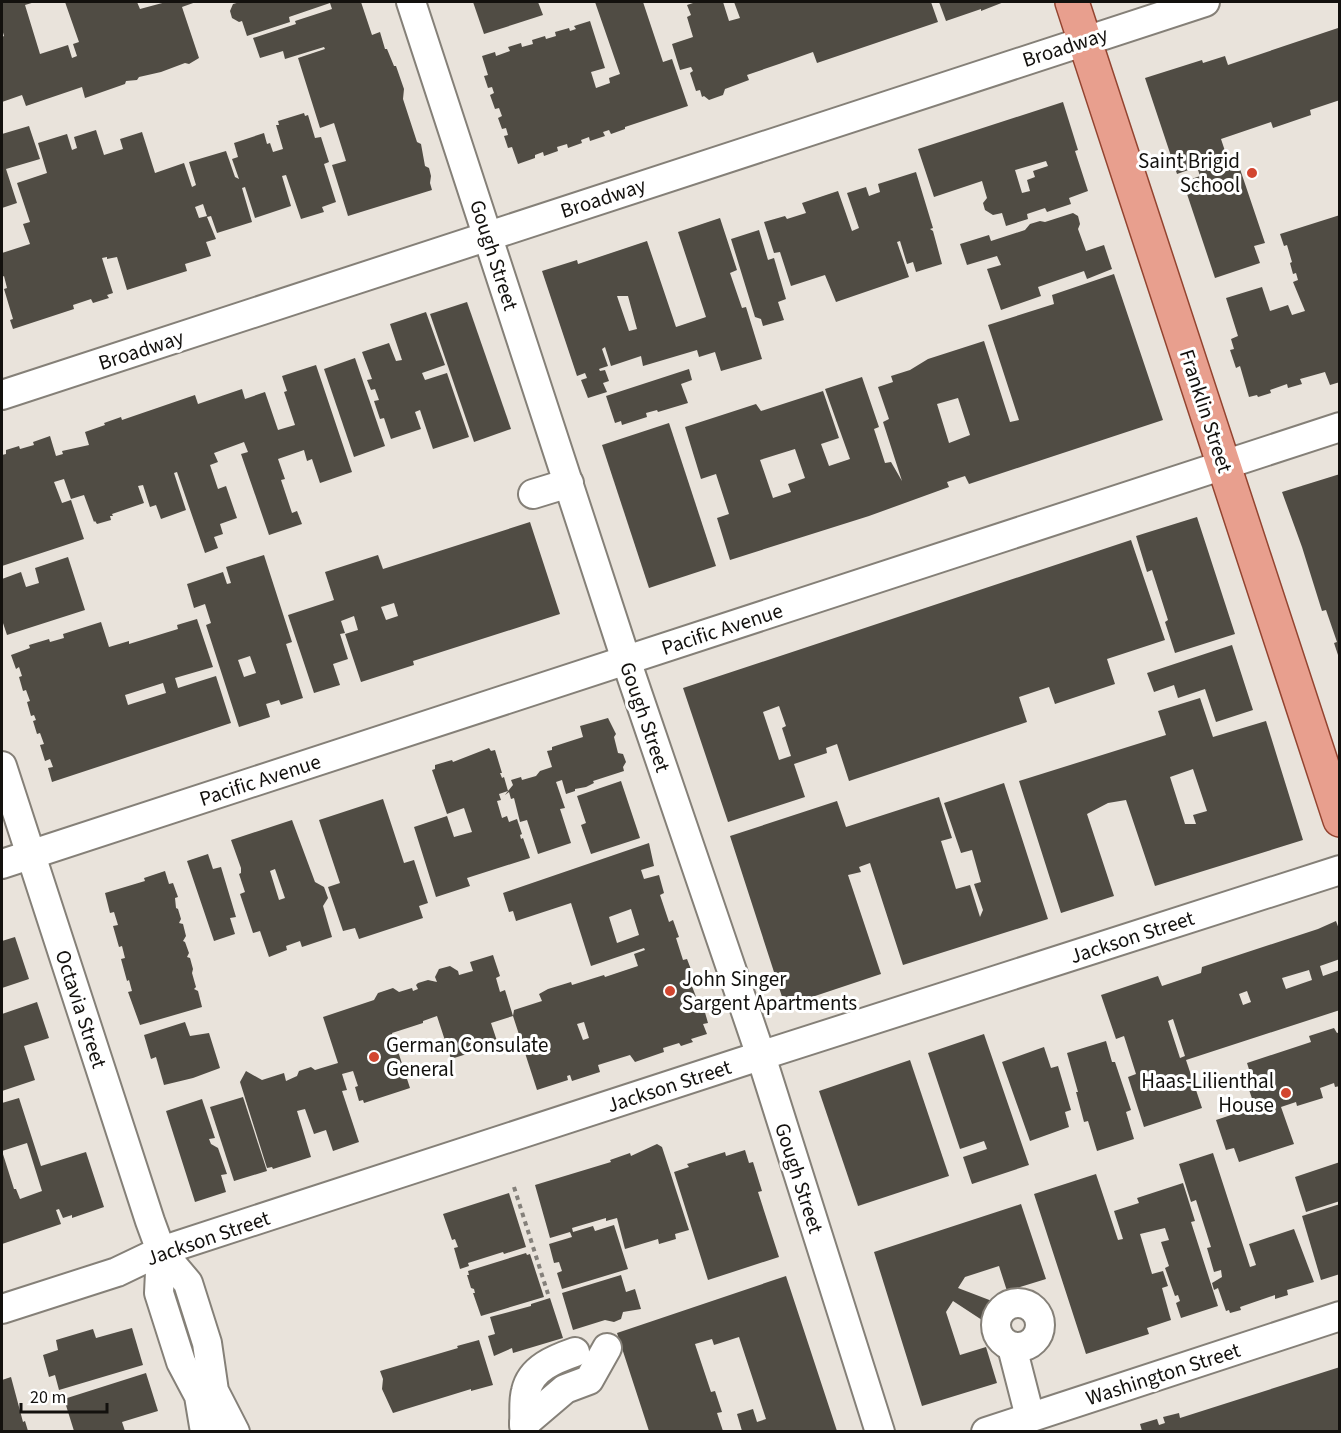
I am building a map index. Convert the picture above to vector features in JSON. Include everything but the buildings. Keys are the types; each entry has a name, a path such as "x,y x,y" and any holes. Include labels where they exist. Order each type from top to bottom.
{"main road":[{"name":"Franklin Street","path":"1072,2 1340,820"}],"street":[{"name":"Gough Street","path":"411,2 626,660 761,1056 880,1431"},
{"name":"Broadway","path":"2,395 1205,2"},
{"name":"Pacific Avenue","path":"2,864 1340,427"},
{"path":"533,494 568,483"},
{"name":"Octavia Street","path":"2,766 161,1251 188,1283 207,1343 205,1431"},
{"name":"Jackson Street","path":"2,1310 123,1269 161,1251 1340,870"},
{"name":"Washington Street","path":"986,1431 1340,1316"},
{"path":"1012,1347 1030,1417"},
{"path":"524,1428 565,1389 589,1380 608,1348"},
{"path":"524,1428 526,1390 535,1373 553,1360 575,1352"},
{"name":"Octavia Street","path":"206,1394 235,1431"}],"path":[{"path":"514,1187 548,1294"}],"place":[{"name":"Saint Brigid School","path":"1252,173"},
{"name":"John Singer Sargent Apartments","path":"670,991"},
{"name":"German Consulate General","path":"374,1057"},
{"name":"Haas-Lilienthal House","path":"1286,1093"}]}
